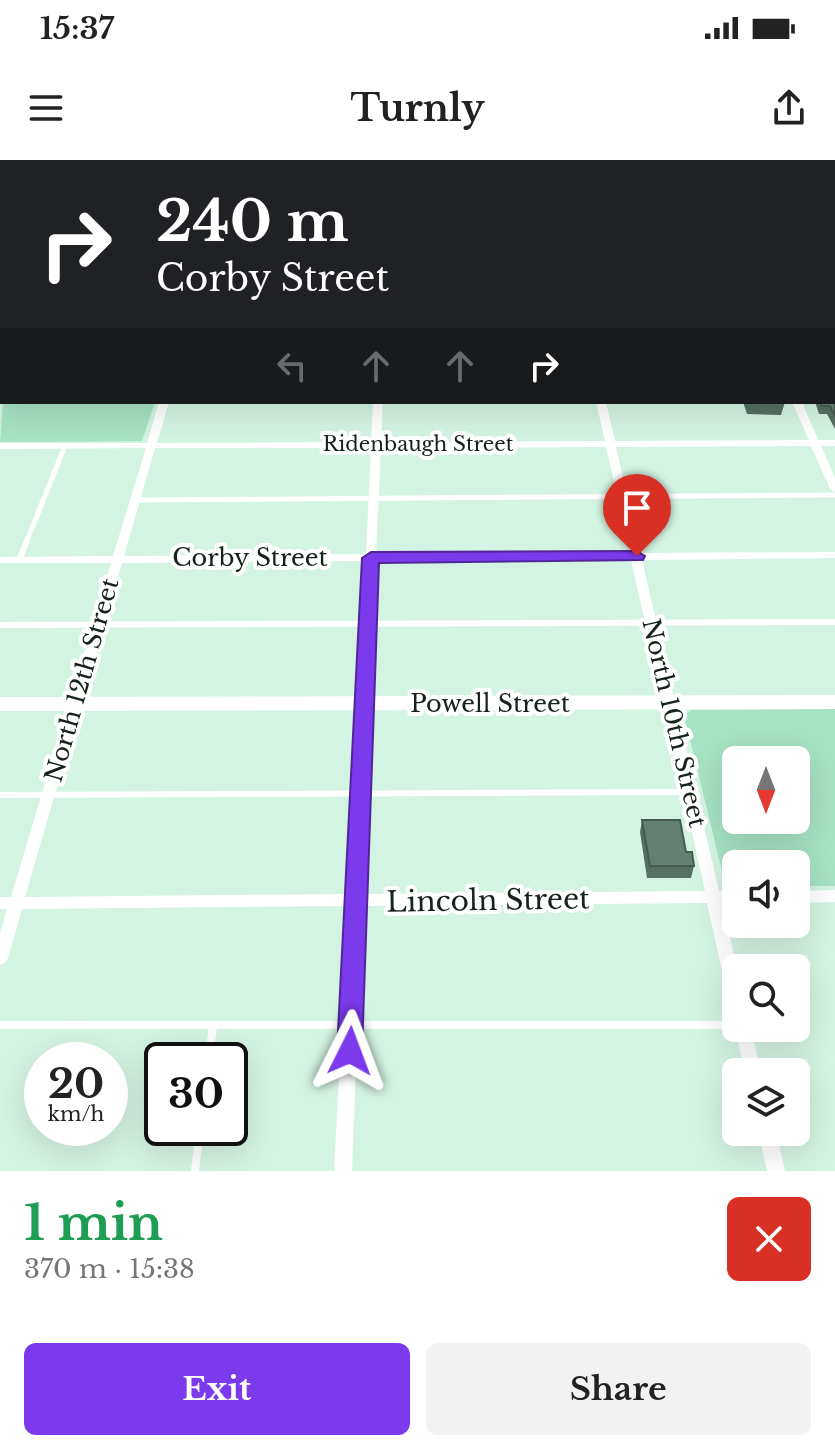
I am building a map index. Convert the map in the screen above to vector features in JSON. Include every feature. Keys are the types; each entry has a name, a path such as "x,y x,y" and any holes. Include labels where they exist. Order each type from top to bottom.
{"street":[{"name":"North 12th Street","path":"0,958 8,903 48,795 163,404"},
{"path":"343,1171 378,404"},
{"name":"North 10th Street","path":"601,404 726,954"},
{"path":"798,404 835,489"},
{"name":"Ridenbaugh Street","path":"0,446 835,443"},
{"name":"Corby Street","path":"0,560 835,555"},
{"name":"Powell Street","path":"0,704 835,702"},
{"path":"810,897 835,896"},
{"name":"Lincoln Street","path":"8,903 722,897"},
{"path":"770,1146 776,1171"}],"lane":[{"path":"19,560 65,446"},
{"path":"133,500 835,495"},
{"path":"0,625 835,622"},
{"path":"0,795 690,792"},
{"path":"0,1025 101,1028 351,1024 722,1025"},
{"path":"211,1042 213,1025"},
{"path":"195,1171 198,1146"}],"green space":[{"path":"3,404 154,404 142,441 0,442"},
{"path":"835,709 835,886 810,886 810,850 722,850 722,871 684,715 692,710"}],"building":[{"path":"835,404 835,416 830,406 822,406"},
{"path":"642,820 680,820 686,852 692,852 694,866 650,866"}],"route":[{"path":"350,1051 371,558 637,556"}]}
